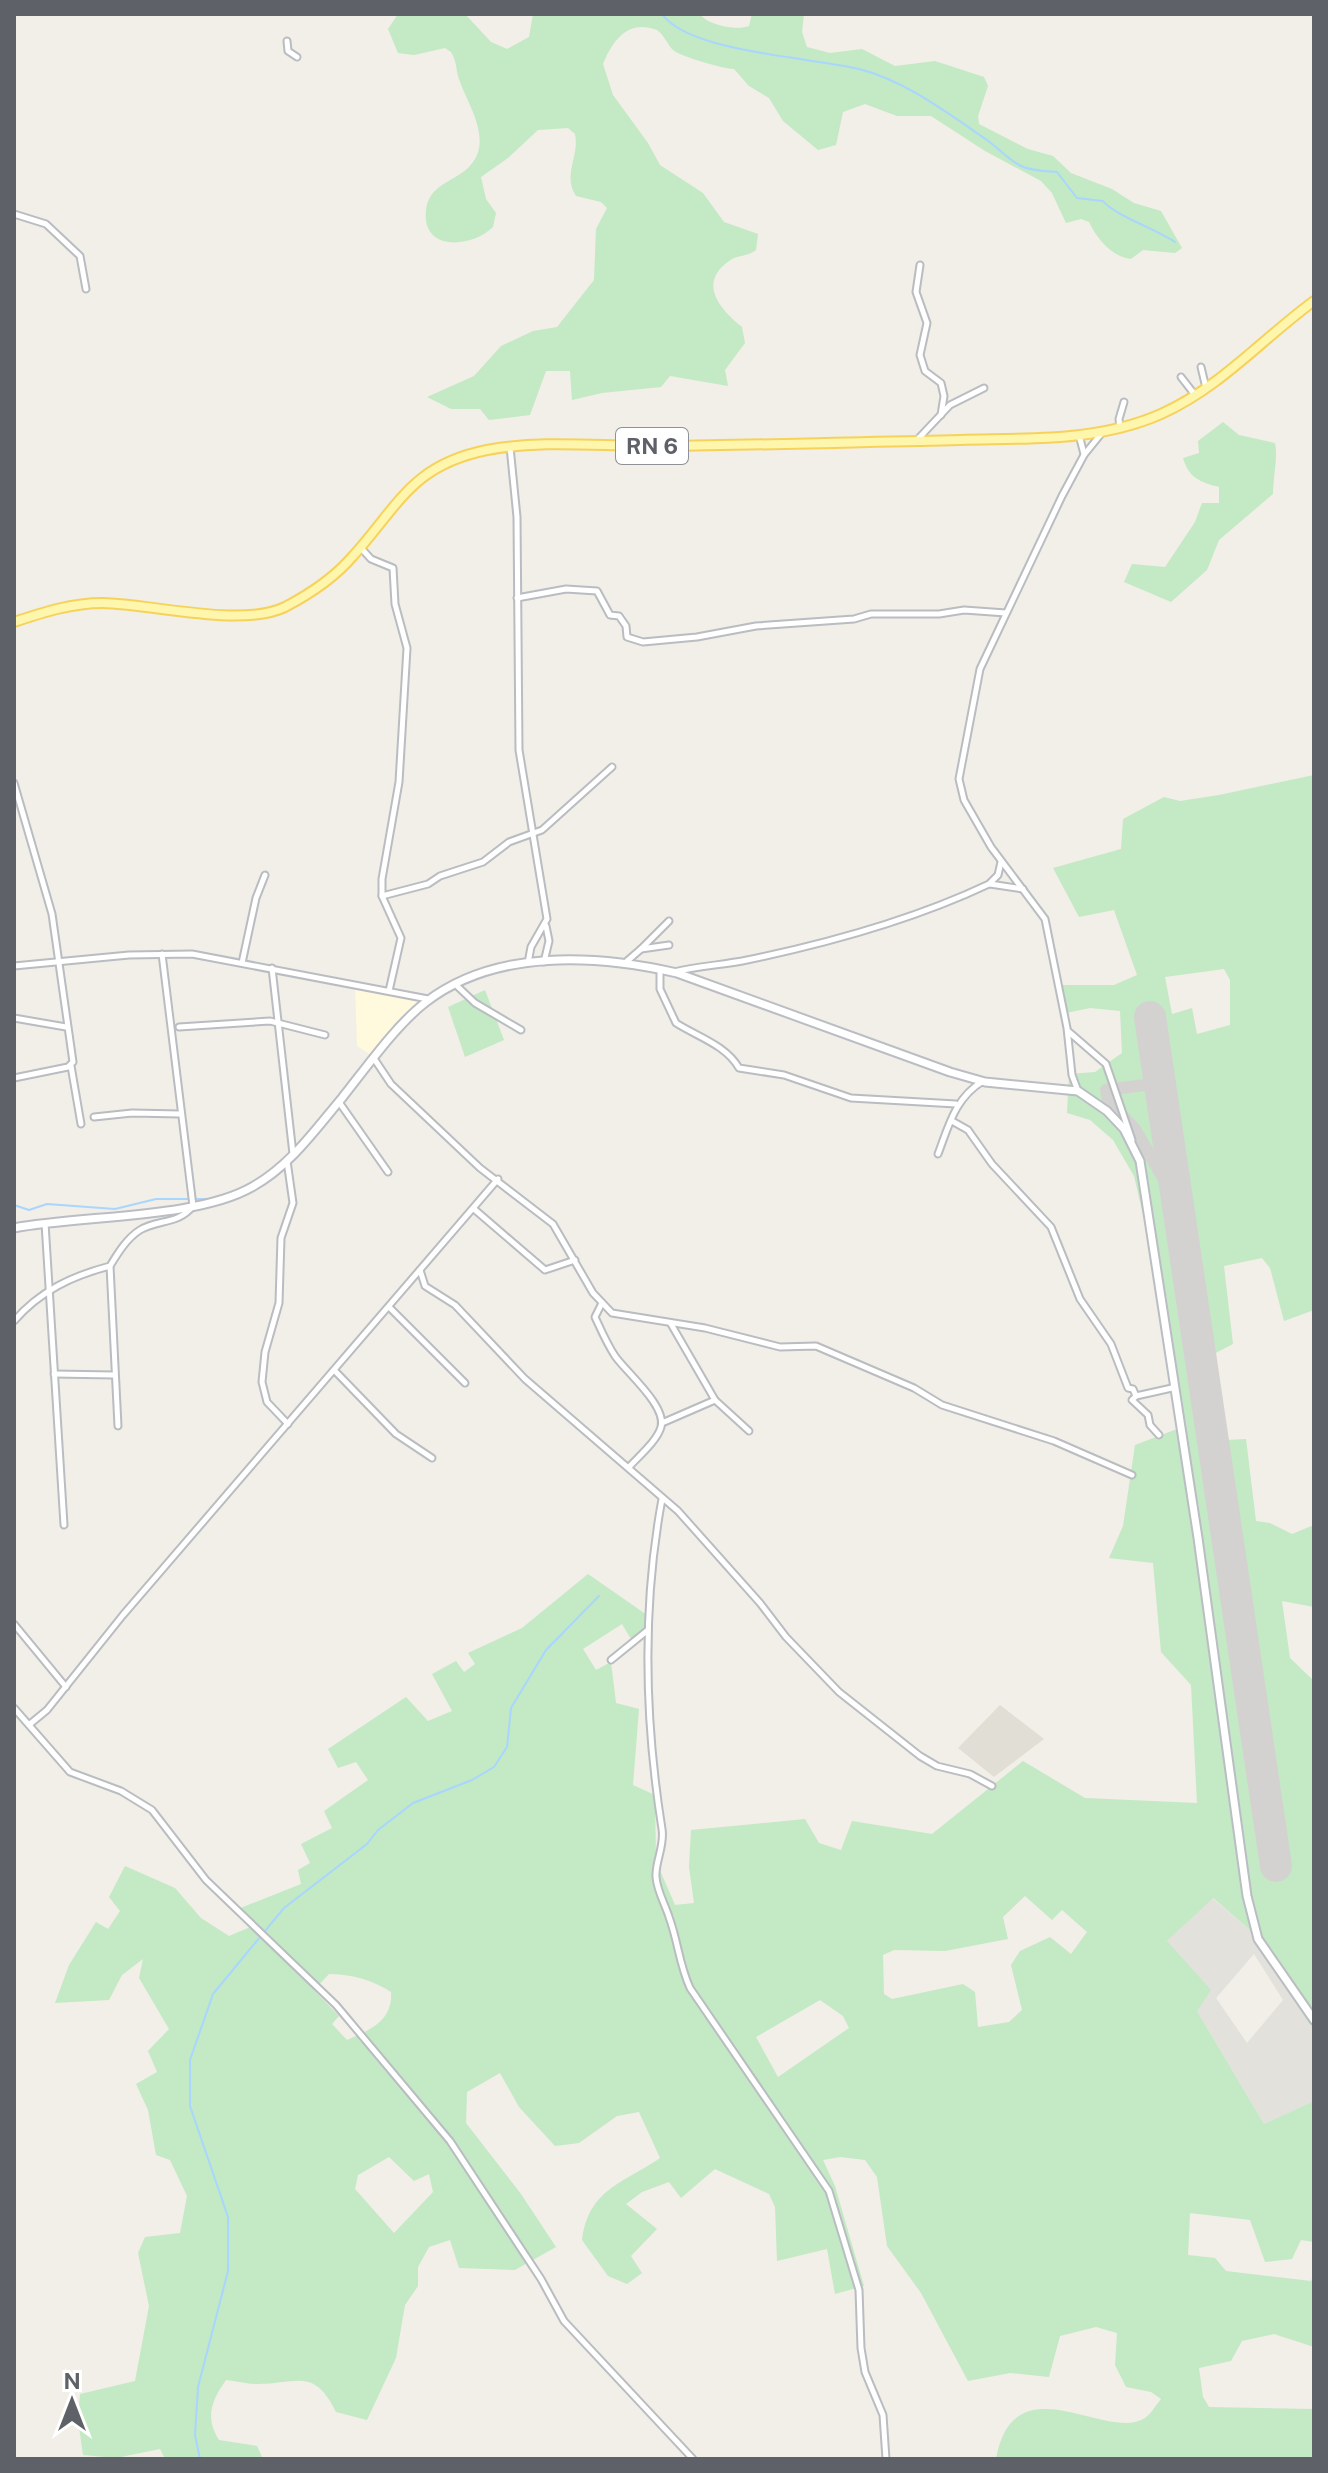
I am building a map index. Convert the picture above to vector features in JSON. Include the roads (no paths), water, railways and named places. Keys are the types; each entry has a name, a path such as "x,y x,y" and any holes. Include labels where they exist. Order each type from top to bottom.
{"main road":[{"name":"RN 6","path":"14,622 61,607 88,603 214,614 276,611 326,581 360,547 396,500 422,475 467,455 510,447 916,441 1101,434 1161,413 1206,389 1251,356 1314,301"},
{"path":"14,1228 234,1196 290,1158 429,1000 488,972 528,963 626,962 673,972 983,1081 1078,1091 1107,1111 1132,1141 1145,1183 1172,1388 1198,1538 1255,1931 1314,2020"}],"street":[{"path":"287,41 288,51 297,57"},
{"path":"14,214 46,224 80,256 86,289"},
{"path":"920,265 916,292 927,323 920,355 925,371 941,383 944,396 941,415"},
{"path":"1201,367 1206,389"},
{"path":"1181,377 1195,395"},
{"path":"916,441 950,405 984,388"},
{"path":"1120,428 1124,402"},
{"path":"1078,1091 1072,1075 1067,1028 1045,919 1001,862 964,800 959,779 980,669 1084,455 1101,434"},
{"path":"1079,435 1084,455"},
{"path":"510,447 517,517 519,750 549,941 544,962"},
{"path":"360,547 371,559 393,568 395,604 407,648 399,782 387,838 382,896 401,938 389,991"},
{"path":"517,598 566,589 597,591 610,615 619,616 624,621 627,637 639,642 697,637 756,626 845,620 871,614 939,614 964,610 1006,613"},
{"path":"382,896 428,884 440,876 483,862 509,842 555,821 570,802 612,767"},
{"path":"14,783 47,892 81,1124"},
{"path":"673,972 745,961 922,912 989,884 998,875 1001,862"},
{"path":"242,963 256,898 265,875"},
{"path":"989,884 1023,889"},
{"path":"626,962 669,921"},
{"path":"528,963 531,947 546,925"},
{"path":"641,949 669,945"},
{"path":"118,1426 110,1266 142,1229 180,1219 192,1203 162,954"},
{"path":"14,966 162,954 207,956 429,1000"},
{"path":"272,968 293,1203 281,1238 279,1303 265,1352 262,1382 267,1402 288,1424"},
{"path":"660,969 660,989 676,1023 693,1029 701,1039 725,1052 739,1068 784,1075 851,1098 956,1104"},
{"path":"456,985 475,1003 521,1030"},
{"path":"14,1018 66,1027"},
{"path":"179,1027 279,1023 325,1035"},
{"path":"1067,1028 1106,1064 1132,1141"},
{"path":"375,1060 391,1084 480,1168 553,1224 602,1303 617,1315 645,1316 780,1347 816,1346 914,1388 942,1405 1054,1441 1132,1475"},
{"path":"14,1078 71,1066"},
{"path":"938,1154 956,1104 966,1091 983,1081"},
{"path":"339,1102 388,1172"},
{"path":"94,1117 132,1113 180,1114"},
{"path":"952,1121 968,1130 992,1164 1043,1215 1080,1299 1111,1344 1128,1388 1133,1389 1136,1396"},
{"path":"30,1724 66,1687 130,1606 498,1179"},
{"path":"474,1209 545,1270 575,1260"},
{"path":"45,1223 64,1525"},
{"path":"14,1321 51,1288 78,1274 110,1266"},
{"path":"420,1270 425,1286 455,1305 525,1379 630,1466 678,1511 786,1637 839,1692 920,1756 937,1766 958,1769 992,1786"},
{"path":"602,1303 595,1317 606,1342 616,1358 637,1378 662,1423 660,1432 630,1466"},
{"path":"389,1307 465,1383"},
{"path":"671,1324 715,1400 749,1431"},
{"path":"335,1371 396,1434 432,1458"},
{"path":"54,1374 114,1375"},
{"path":"1159,1435 1150,1425 1148,1415 1132,1400 1136,1396 1172,1388"},
{"path":"662,1423 715,1400"},
{"path":"662,1499 653,1549 649,1629 650,1723 663,1834 656,1881 669,1918 678,1959 701,2006 741,2058 829,2191 859,2290 861,2348 865,2372 883,2415 886,2459"},
{"path":"14,1624 66,1687"},
{"path":"611,1660 649,1629"},
{"path":"14,1708 30,1724 55,1759 70,1772 121,1791 152,1810 206,1880 336,2005 447,2137 541,2279 564,2321 693,2459"}],"waterway":[{"path":"662,14 677,27 724,45 859,69 893,81 942,109 1021,166 1057,172 1077,198 1103,201 1175,242"},
{"path":"14,1205 29,1210 47,1204 115,1209 156,1199 208,1199"},
{"path":"200,2459 195,2435 198,2387 228,2271 228,2217 190,2106 190,2060 213,1994 284,1908 367,1844 378,1830 413,1803 472,1780 494,1767 507,1747 511,1708 546,1650 599,1596"}]}
